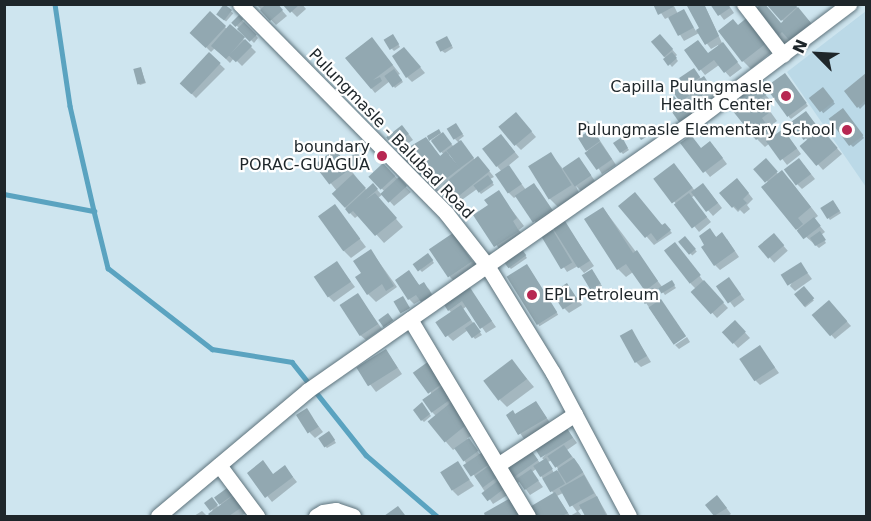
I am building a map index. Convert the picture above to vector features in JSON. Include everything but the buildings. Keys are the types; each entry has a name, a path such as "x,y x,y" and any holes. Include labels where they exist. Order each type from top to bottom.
{"street":[{"name":"Pulungmasle - Balubad Road","path":"240,4 446,213 486,264 575,414 629,516"},
{"path":"744,4 783,54"},
{"path":"158,516 313,387 486,264 697,119 849,4"},
{"path":"410,319 499,464 528,516"},
{"path":"499,464 575,414"},
{"path":"219,465 257,516"},
{"path":"316,516 323,512 336,510 353,516"}],"shaded area":[{"name":"Pulungmasle Elementary School","path":"866,11 866,187 787,72"}],"waterway":[{"path":"55,4 70,106 94,211"},
{"path":"4,194 94,211 108,268 212,349 292,362 366,455 437,516"}],"place":[{"name":"Capilla Pulungmasle Health Center","path":"786,96"},
{"name":"Pulungmasle Elementary School","path":"847,130"},
{"name":"boundary PORAC-GUAGUA","path":"382,156"},
{"name":"EPL Petroleum","path":"532,295"}]}
